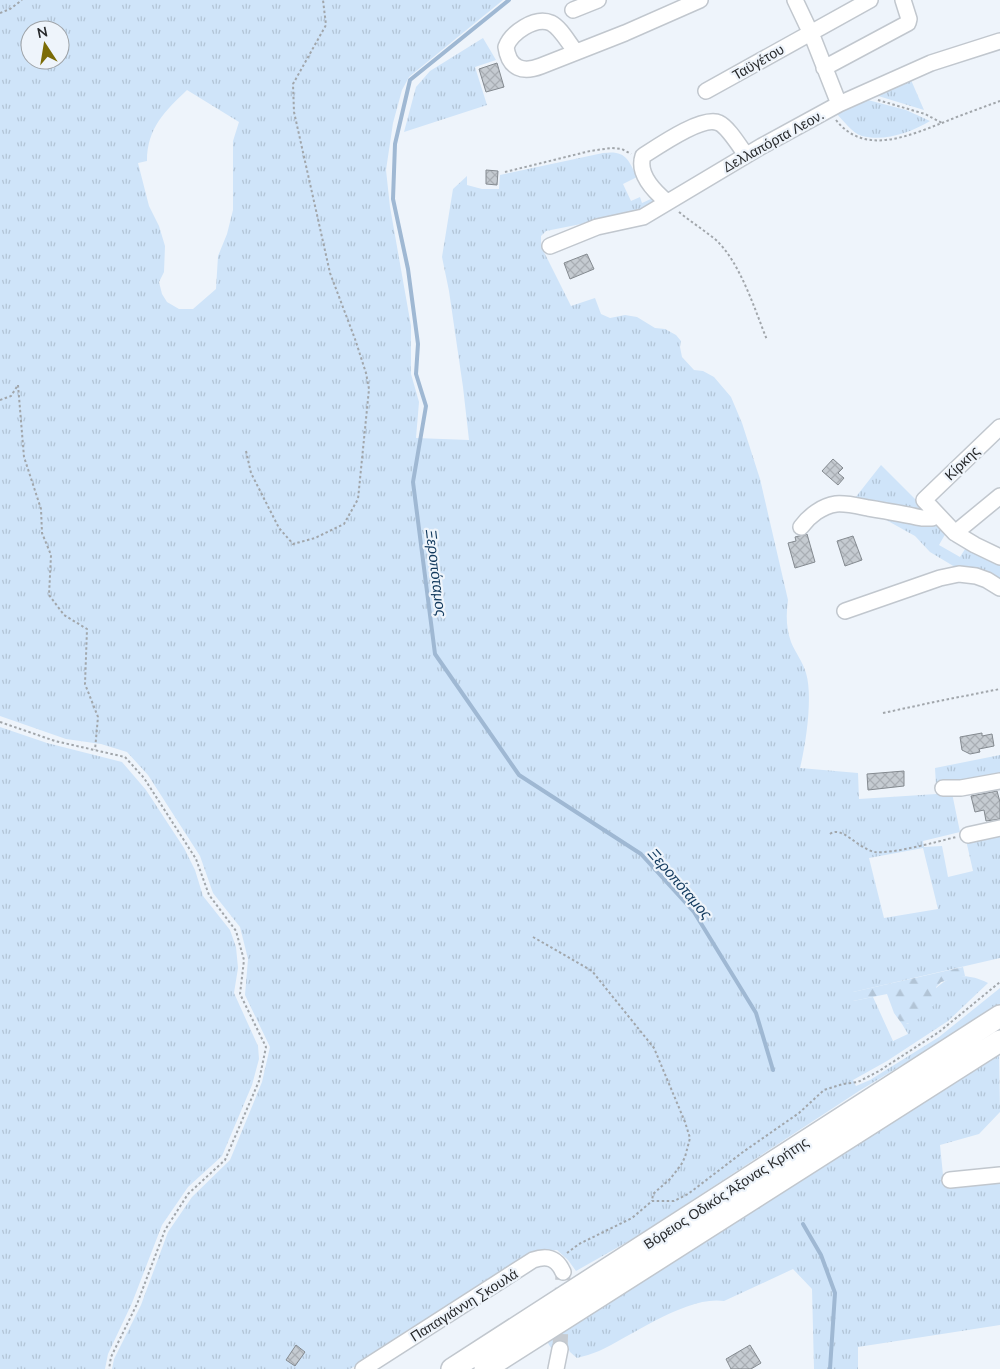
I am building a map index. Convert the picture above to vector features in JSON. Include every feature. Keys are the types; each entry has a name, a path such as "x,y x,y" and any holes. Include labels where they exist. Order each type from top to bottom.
{"highway":[{"name":"Βόρειος Οδικός Άξονας Κρήτης","path":"452,1369 1000,1016"},
{"name":"Βόρειος Οδικός Άξονας Κρήτης","path":"485,1369 1000,1041"}],"street":[{"path":"573,10 598,0"},
{"path":"576,52 700,0"},
{"path":"795,0 824,68 834,107"},
{"name":"Ταϋγέτου","path":"706,91 870,0"},
{"path":"824,68 908,23 909,19 903,0"},
{"name":"Δελλαπόρτα Λεον.","path":"550,246 596,227 643,218 746,155 834,107 931,63 1000,41"},
{"path":"667,202 658,195 648,182 642,166 642,158 661,144 692,127 716,121 724,126 746,155"},
{"name":"Κίρκης","path":"937,515 924,500 1000,427"},
{"path":"955,533 1000,496"},
{"path":"801,527 816,512 836,504 852,505 922,518 932,518 937,515 955,533 974,545 1000,557"},
{"path":"845,611 940,578 959,574 966,573 976,576 1000,588"},
{"path":"943,788 961,788 1000,781"},
{"path":"968,835 1000,828"},
{"path":"950,1180 1000,1175"},
{"name":"Παπαγιάννη Σκουλά","path":"364,1369 534,1260 545,1257 560,1267"},
{"path":"556,1369 560,1349"}],"path":[{"path":"0,12 10,9 22,0"},
{"path":"246,451 251,474 279,528 293,544 316,538 344,524 358,499 370,389 358,347 330,273 294,112 293,84 326,24 323,0"},
{"path":"868,91 872,98 925,114 942,123"},
{"path":"834,107 844,130 860,138 877,141 901,138 1000,101"},
{"path":"505,172 590,151 611,148 622,149 642,158"},
{"path":"667,202 716,241 731,259 750,297 767,340"},
{"path":"0,400 11,396 18,386 24,457 41,509 42,533 51,555 49,595 64,615 87,629 85,684 98,717 95,750"},
{"path":"882,714 939,700 1000,689"},
{"path":"0,722 55,741 125,757 144,778 196,859 209,895 236,931 244,960 240,994 266,1047 259,1081 225,1160 188,1194 165,1230 138,1304 111,1357 109,1369"},
{"path":"830,834 834,831 842,832 862,848 881,852 968,835"},
{"path":"533,937 592,971 654,1048 690,1138 681,1165 670,1179 653,1194 652,1201"},
{"path":"560,1267 572,1249 579,1244 632,1218 652,1201 674,1201 688,1194 743,1152 799,1113 824,1090 858,1082 879,1071 939,1032 1000,982"}],"green space":[{"path":"0,0 503,0 409,77 402,90 393,123 386,170 390,207 411,326 411,374 419,402 416,438 469,440 449,291 442,257 453,189 467,176 467,185 482,189 499,189 500,175 603,153 617,153 625,157 637,177 623,184 631,201 640,197 642,203 653,198 657,203 646,211 546,231 541,236 541,246 571,306 595,298 601,314 610,318 625,315 637,317 655,328 665,329 676,335 681,341 682,357 694,370 703,371 714,377 731,397 742,423 760,479 788,600 787,621 789,637 805,669 808,683 808,720 800,768 858,773 859,799 952,793 960,832 923,841 924,847 942,846 948,877 973,871 966,840 1000,832 1000,958 853,992 853,1001 873,997 893,1041 908,1034 902,1024 908,1024 924,1002 940,985 960,976 988,983 948,1021 887,1061 853,1080 856,1086 870,1080 939,1037 1000,988 1000,1006 859,1091 636,1237 576,1271 557,1250 541,1251 425,1325 350,1369 112,1369 114,1359 141,1305 168,1232 192,1197 230,1160 262,1082 270,1047 245,995 248,959 240,927 213,893 200,856 148,775 127,752 101,744 66,739 0,716","holes":["187,90 239,122 233,141 233,210 227,234 218,256 216,289 193,309 179,309 167,302 162,294 159,282 164,272 165,246 159,226 149,206 138,163 147,161 150,139 159,121","923,848 938,909 884,918 869,858"]},
{"path":"483,38 496,60 475,67 487,105 404,132 416,87 430,71"},
{"path":"911,80 924,110 875,95"},
{"path":"864,99 906,110 930,121 898,135 879,138 862,136 851,129 836,113"},
{"path":"881,465 947,531 939,545 960,557 967,546 1000,564 1000,584 955,567 930,552 915,536 879,516 855,498"},
{"path":"0,727 47,743 122,762 146,790 184,848 195,870 203,896 230,930 236,947 238,968 234,993 258,1046 259,1059 252,1085 222,1156 188,1187 162,1225 132,1303 108,1354 105,1369 0,1369"},
{"path":"1000,755 1000,777 936,785 935,768"},
{"path":"963,967 965,976 941,982 936,987 940,999 918,1019 908,1024 902,1024 894,1013 887,994 853,1001 853,992"},
{"path":"999,1055 1000,1112 979,1134 940,1145 944,1185 1000,1181 1000,1325 858,1347 858,1369 814,1369 812,1289 793,1269 724,1301 694,1304 677,1310 594,1353 577,1358 570,1352 566,1343 553,1351 546,1340 851,1146"}],"building":[{"path":"497,63 504,87 486,92 479,69"},
{"path":"486,170 498,171 497,185 486,184"},
{"path":"587,254 594,269 570,279 564,263"},
{"path":"833,459 843,468 838,473 844,478 838,485 822,471"},
{"path":"807,534 815,562 795,568 788,543 796,541 795,537"},
{"path":"853,536 862,560 845,566 837,541"},
{"path":"982,733 982,736 992,734 994,746 979,749 980,752 970,754 962,750 960,737"},
{"path":"904,771 904,786 868,790 867,774"},
{"path":"997,791 1000,802 1000,819 986,821 984,810 975,812 971,796"},
{"path":"296,1345 305,1352 295,1366 286,1360"},
{"path":"750,1345 761,1363 751,1369 731,1369 726,1359"}],"waterway":[{"name":"Ξεροπόταμος","path":"509,0 410,80 395,144 393,199 408,269 418,344 416,374 426,406 413,482 435,654 519,775 641,854 694,912 756,1013 773,1070"},
{"name":"Ξεροπόταμος","path":"803,1224 821,1255 835,1293 830,1369"}],"tunnel":[{"path":"560,1349 563,1272"}]}
